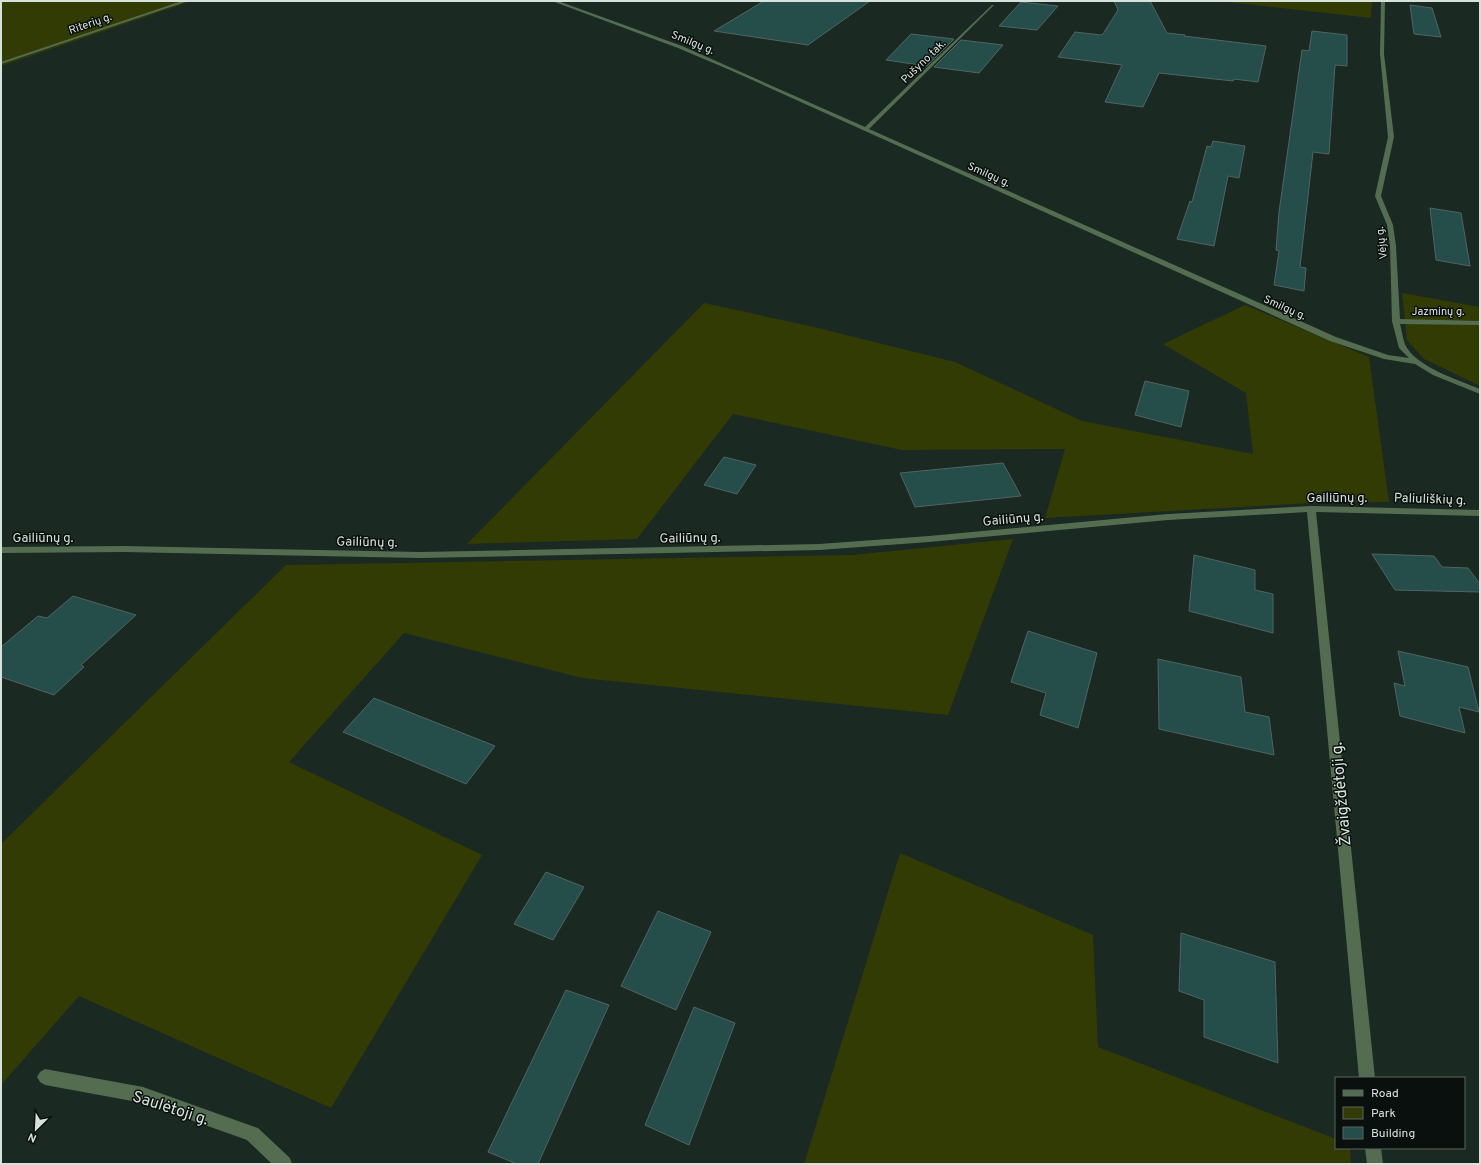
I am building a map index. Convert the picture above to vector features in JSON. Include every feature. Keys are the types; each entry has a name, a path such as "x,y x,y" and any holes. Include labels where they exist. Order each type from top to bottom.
{"street":[{"name":"Riterių g.","path":"1,63 186,1"},
{"name":"Smilgų g.","path":"554,1 686,50 1333,339 1387,358 1417,362"},
{"name":"Vėjų g.","path":"1383,1 1382,54 1391,137 1390,151 1378,196 1387,216 1391,232 1396,321 1403,348 1417,362 1436,373 1480,392"},
{"name":"Pušyno tak.","path":"866,130 993,6"},
{"name":"Jazminų g.","path":"1396,321 1419,324 1452,322 1480,323"},
{"name":"Gailiūnų g.","path":"1,550 124,549 421,555 819,547 929,539 1168,517 1311,509 1379,510"},
{"name":"Žvaigždėtoji g.","path":"1311,509 1366,1077"},
{"name":"Paliuliškių g.","path":"1379,510 1480,513"},
{"name":"Saulėtoji g.","path":"45,1077 143,1095 252,1134 284,1164"},
{"path":"1373,1149 1375,1164"}],"green space":[{"path":"1,1 192,1 1,66"},
{"path":"1219,1 1372,1 1371,18"},
{"path":"1402,293 1480,307 1480,386 1424,359 1407,340"},
{"path":"704,303 814,327 955,362 1082,421 1253,454 1246,393 1163,344 1245,305 1369,357 1389,502 1312,503 1045,518 1065,449 902,450 733,414 637,539 467,544"},
{"path":"1013,539 948,715 582,678 404,633 289,762 482,855 331,1108 79,996 1,1085 1,844 286,565 852,555"},
{"path":"900,853 1093,935 1098,1047 1335,1139 1335,1149 1350,1149 1351,1164 804,1164"}],"building":[{"path":"764,1 870,1 808,45 714,31"},
{"path":"1114,1 1150,1 1167,33 1266,46 1258,82 1234,79 1233,81 1159,73 1143,107 1105,102 1122,65 1058,57 1075,32 1103,34 1118,10"},
{"path":"1021,2 1058,6 1037,30 999,26"},
{"path":"1410,5 1432,8 1441,37 1414,34"},
{"path":"1312,31 1347,35 1347,66 1335,65 1329,154 1313,152 1300,267 1306,268 1304,291 1274,285 1279,251 1276,250 1279,212 1302,50 1309,51"},
{"path":"911,34 954,39 927,66 886,60"},
{"path":"961,40 1003,45 979,73 934,67"},
{"path":"1213,141 1245,146 1239,178 1228,176 1214,246 1177,239 1190,201 1192,202 1207,146 1211,147"},
{"path":"1430,208 1461,213 1470,266 1436,260"},
{"path":"1145,381 1189,391 1181,427 1135,415"},
{"path":"724,457 756,465 737,494 704,485"},
{"path":"1003,463 1021,496 915,507 900,473"},
{"path":"1372,554 1434,556 1442,567 1468,568 1480,584 1480,592 1395,590"},
{"path":"1194,555 1255,570 1255,590 1273,594 1273,633 1189,611"},
{"path":"73,596 136,615 81,665 84,667 54,695 1,677 1,647 38,616 47,618"},
{"path":"1028,631 1097,653 1078,728 1040,715 1046,693 1011,682"},
{"path":"1398,651 1468,667 1479,712 1459,707 1465,733 1400,716 1394,683 1405,686"},
{"path":"1158,659 1241,677 1245,712 1269,717 1274,755 1159,729"},
{"path":"374,698 495,746 466,784 343,732"},
{"path":"546,872 584,887 553,940 514,924"},
{"path":"658,911 711,932 676,1010 621,986"},
{"path":"1181,933 1275,962 1278,1063 1204,1037 1204,1000 1179,991"},
{"path":"566,990 609,1005 538,1164 517,1164 488,1152"},
{"path":"694,1007 735,1023 689,1145 645,1125"}]}
